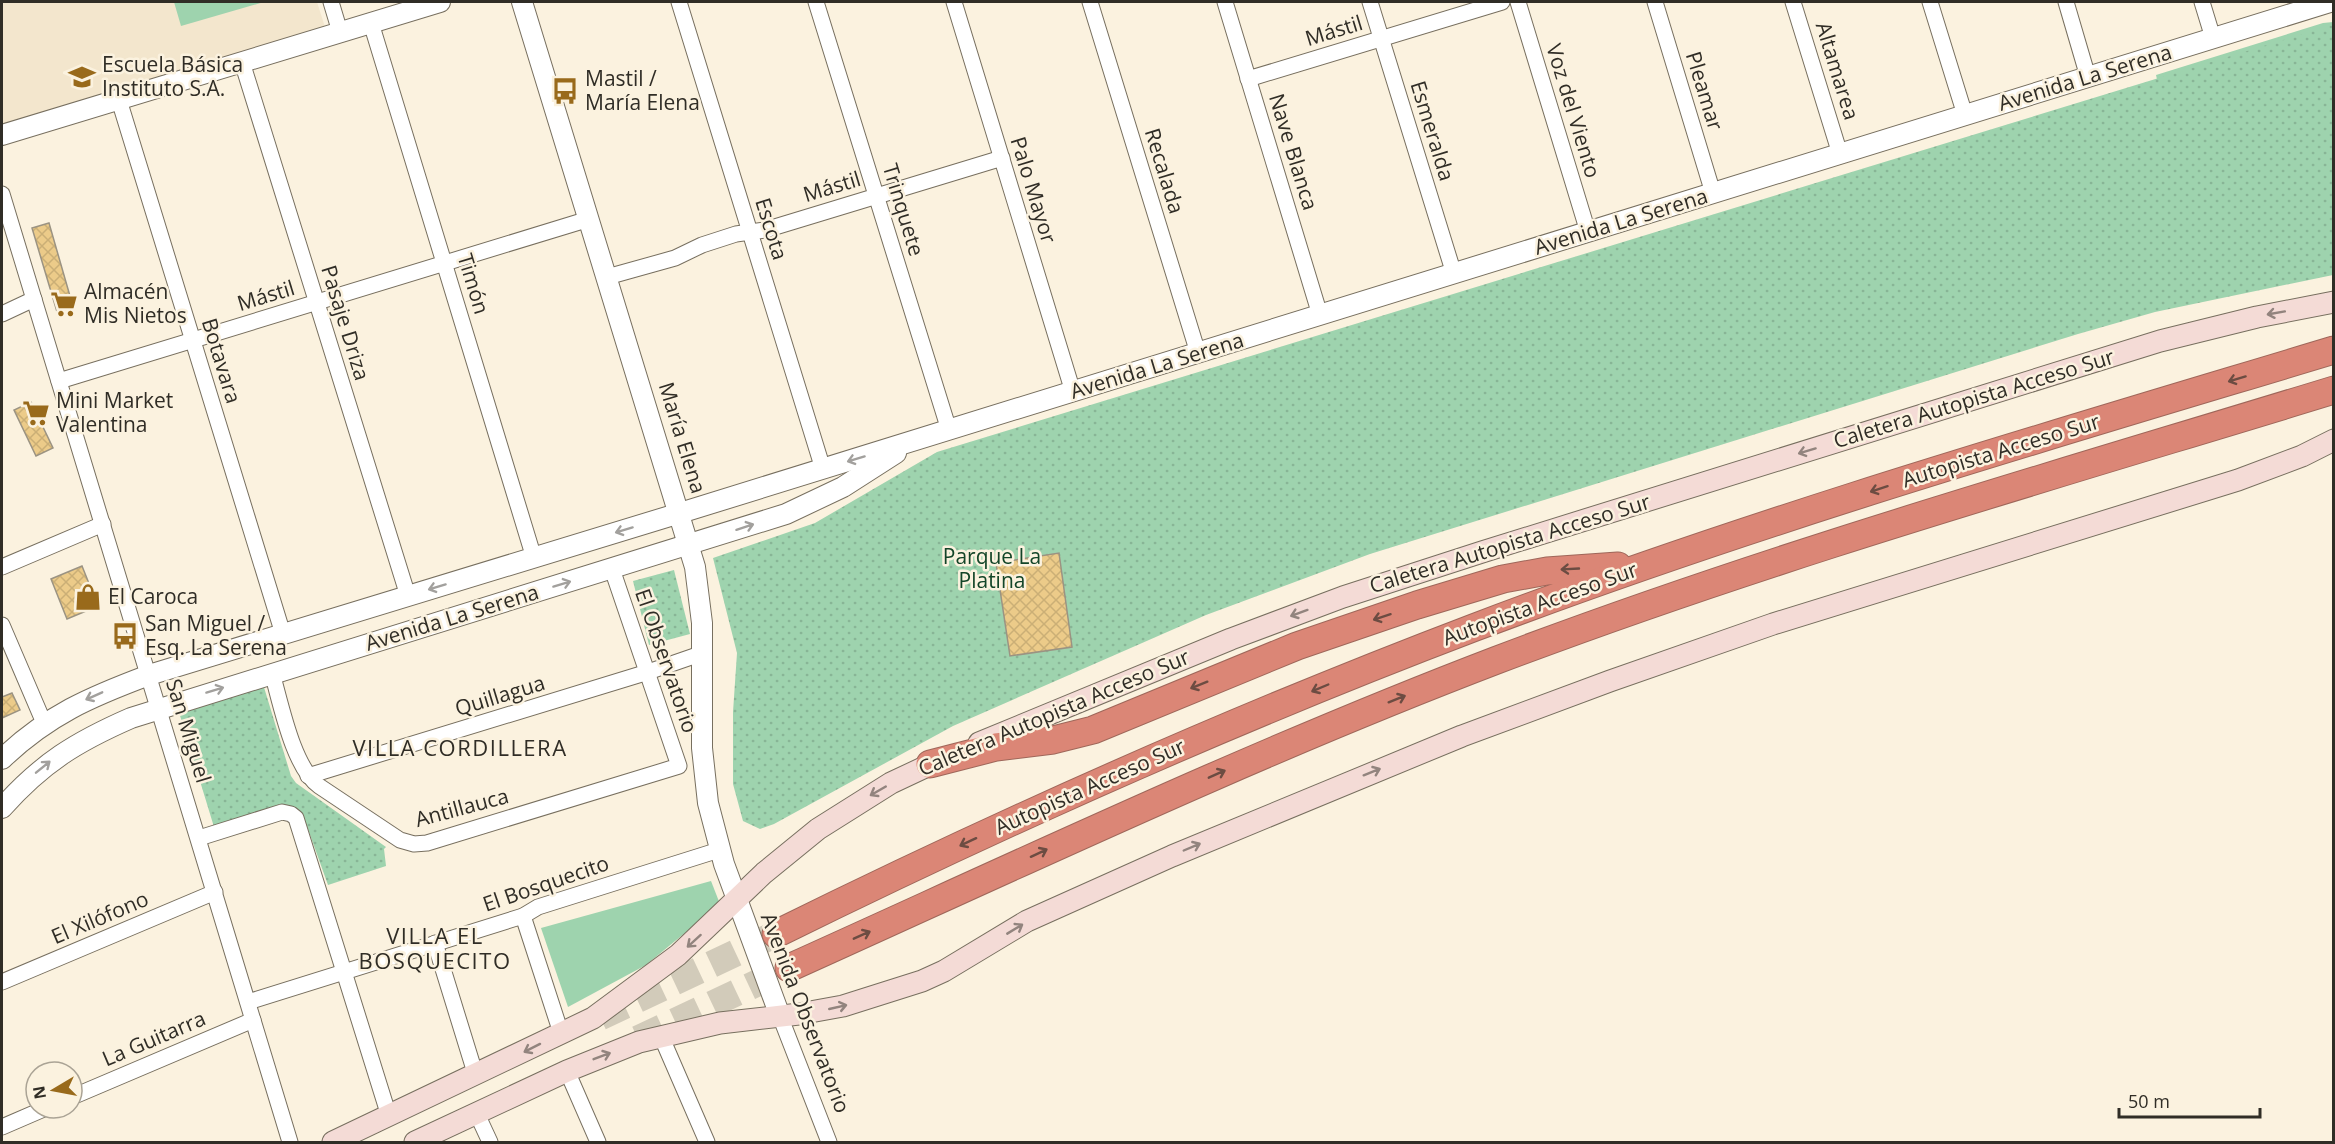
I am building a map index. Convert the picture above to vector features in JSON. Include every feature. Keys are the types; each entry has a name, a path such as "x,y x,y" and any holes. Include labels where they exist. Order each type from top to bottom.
{"highway":[{"name":"Autopista Acceso Sur","path":"776,934 865,890 1127,769 1390,660 1476,627 1670,558 1926,474 2334,350"},
{"name":"Autopista Acceso Sur","path":"789,968 1051,847 1239,765 1498,660 1664,599 1839,542 2334,390"},
{"path":"930,764 996,747 1053,740 1086,732 1297,646 1417,605 1503,579 1529,573 1609,567 1670,558"}],"main road":[{"name":"Caletera Autopista Acceso Sur","path":"736,900 764,873 818,829 882,788 930,764 1231,639 1394,580 2160,341 2226,324 2334,302"},
{"path":"415,1143 567,1071 620,1049 661,1036 720,1023 843,1006 922,981 1027,921 1088,892 1251,822 1537,708 1773,624 2238,480 2302,456 2334,440"},
{"path":"333,1143 593,1018 678,955 736,900"}],"street":[{"path":"331,2 340,32"},
{"path":"2,135 440,2"},
{"name":"María Elena","path":"522,2 689,545 699,593 703,653 702,748 705,779 720,850 736,900"},
{"name":"Escota","path":"680,2 823,469"},
{"name":"Trinquete","path":"816,2 949,430"},
{"name":"Palo Mayor","path":"954,2 1073,392"},
{"name":"Recalada","path":"1090,2 1197,353"},
{"name":"Nave Blanca","path":"1225,2 1320,315"},
{"name":"Esmeralda","path":"1370,2 1454,273"},
{"name":"Mástil","path":"1248,79 1502,2"},
{"name":"Voz del Viento","path":"1518,2 1588,232"},
{"name":"Pleamar","path":"1655,2 1713,193"},
{"name":"Altamarea","path":"1793,2 1840,154"},
{"path":"1930,2 1965,115"},
{"path":"2066,2 2088,77"},
{"path":"2202,2 2213,38"},
{"name":"Avenida La Serena","path":"2,759 44,723 91,697 149,675 912,442 2330,2"},
{"name":"Timón","path":"371,22 534,558"},
{"name":"Pasaje Driza","path":"243,62 408,596"},
{"name":"Botavara","path":"119,100 283,634"},
{"name":"Mástil","path":"607,277 675,258 702,245 765,230 1002,159"},
{"name":"San Miguel","path":"2,194 291,1143"},
{"name":"Mástil","path":"59,381 589,219"},
{"path":"2,314 34,300"},
{"name":"Avenida La Serena","path":"2,808 34,774 69,747 102,730 159,708 786,514 823,498 867,473 912,442"},
{"path":"2,567 103,524"},
{"name":"El Observatorio","path":"612,569 679,766"},
{"path":"2,625 44,723"},
{"name":"Quillagua","path":"308,777 703,653"},
{"name":"Antillauca","path":"272,673 299,761 308,777 400,840 420,844 679,766"},
{"path":"199,838 282,812 296,818 389,1116"},
{"name":"El Bosquecito","path":"248,1002 523,916 538,907 720,850"},
{"name":"El Xilófono","path":"2,982 215,892"},
{"name":"Avenida Observatorio","path":"736,900 829,1143"},
{"path":"523,916 561,1033"},
{"path":"435,943 476,1076"},
{"name":"La Guitarra","path":"84,1092 253,1020"},
{"path":"661,1036 707,1143"},
{"path":"567,1071 598,1143"},
{"path":"477,1114 490,1143"},
{"path":"2,1127 24,1118"}],"shaded area":[{"name":"Escuela Básica Instituto S.A.","path":"2,2 317,2 325,27 2,126"}],"green space":[{"path":"174,2 264,2 181,26"},
{"path":"2333,22 2333,40 2162,102 2156,75 2323,23"},
{"name":"Parque La Platina","path":"2332,25 2333,275 2155,312 2078,334 1370,554 1206,615 953,726 774,824 760,829 743,821 733,784 733,712 737,653 713,558 815,523 937,452"},
{"path":"674,570 690,634 649,645 633,581"},
{"path":"263,684 291,776 296,783 386,847 384,849 386,866 328,885 304,818 295,807 283,806 214,827 178,709"},
{"path":"711,881 720,904 646,965 568,1007 541,928"}],"building":[{"path":"49,223 74,310 58,315 32,228"},
{"path":"31,402 53,448 36,456 14,410"},
{"path":"1059,553 1072,647 1010,656 996,563"},
{"path":"82,566 98,606 67,619 51,579"},
{"path":"12,693 20,710 2,718 2,697"}],"tunnel":[{"path":"600,1017 776,934"},
{"path":"638,1039 789,968"}],"place":[{"name":"Escuela Básica Instituto S.A.","path":"82,77"},
{"name":"Mastil / María Elena","path":"565,91"},
{"name":"Almacén Mis Nietos","path":"64,304"},
{"name":"Mini Market Valentina","path":"36,413"},
{"name":"El Caroca","path":"88,597"},
{"name":"San Miguel / Esq. La Serena","path":"125,636"}],"district":[{"name":"VILLA CORDILLERA","path":"460,748"},
{"name":"VILLA EL BOSQUECITO","path":"435,948"}]}
